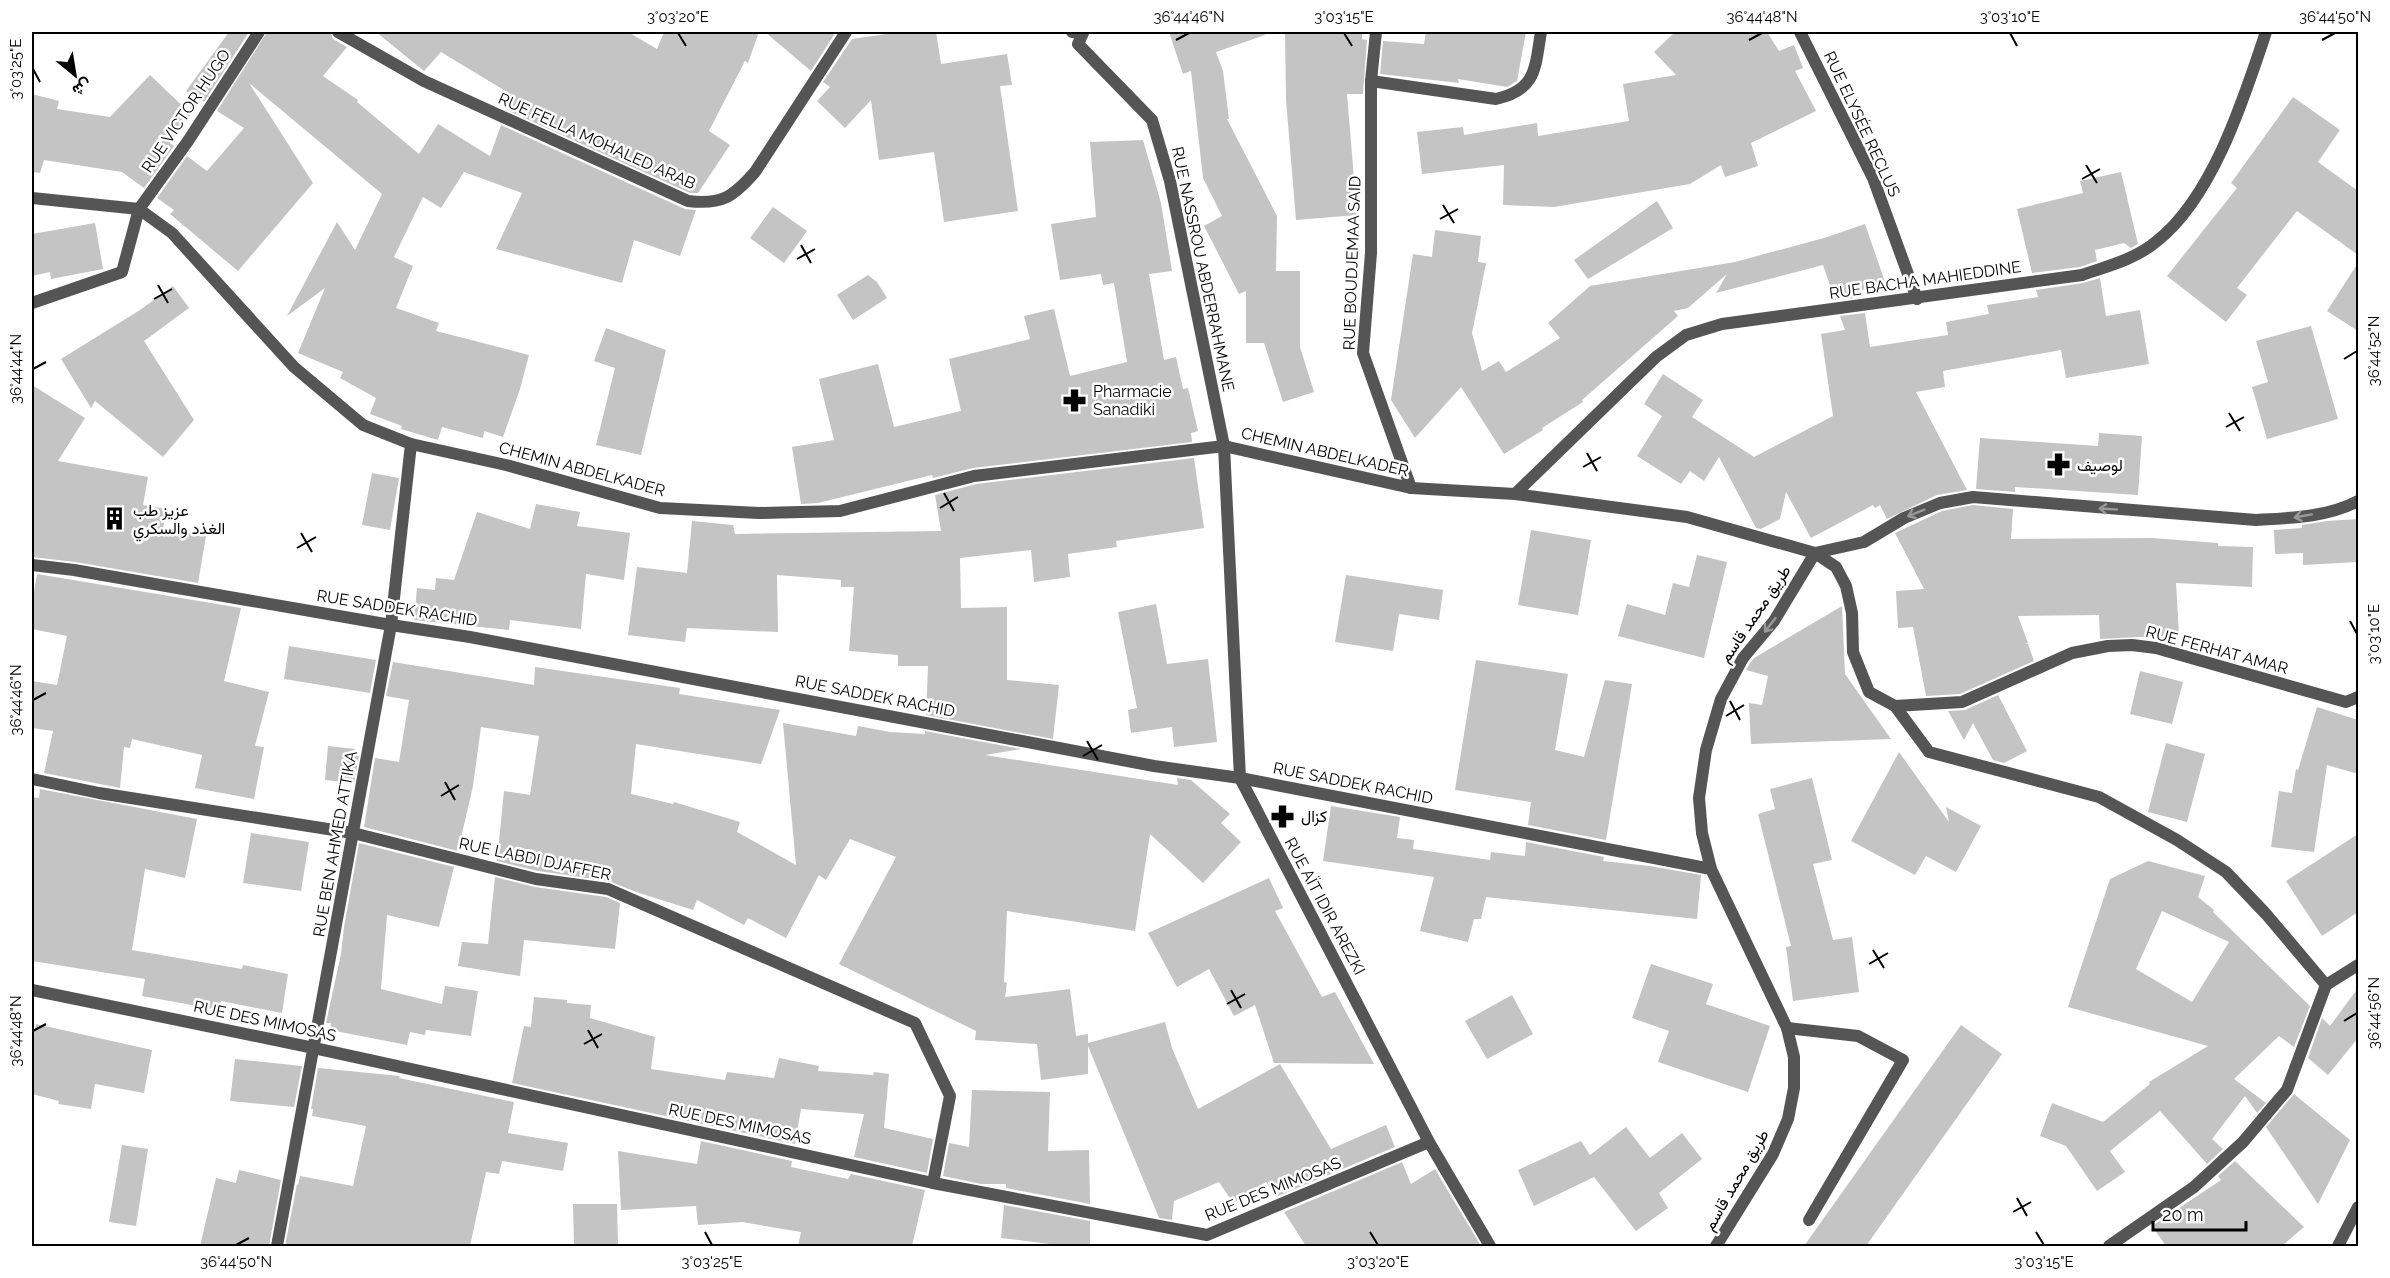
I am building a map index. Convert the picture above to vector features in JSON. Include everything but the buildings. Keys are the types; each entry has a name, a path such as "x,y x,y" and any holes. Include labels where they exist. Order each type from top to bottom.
{"street":[{"name":"RUE VICTOR HUGO","path":"139,209 188,141 259,32"},
{"name":"RUE FELLA MOHALED ARAB","path":"338,32 424,81 688,201 707,203 724,200 741,189 755,172 846,32"},
{"name":"RUE NASSROU ABDERRAHMANE","path":"1080,32 1078,44 1152,120 1170,181 1224,446"},
{"name":"RUE BOUDJEMAA SAID","path":"1376,32 1371,81 1371,253 1364,353 1411,488"},
{"path":"1371,81 1496,99 1512,96 1526,86 1534,69 1541,32"},
{"name":"RUE ELYSÉE RECLUS","path":"1800,32 1873,178 1917,299"},
{"name":"RUE BACHA MAHIEDDINE","path":"1515,494 1656,357 1686,335 1722,324 2082,275 2132,257 2156,243 2175,225 2210,174 2247,89 2266,32"},
{"path":"32,198 139,209 122,272 32,303"},
{"name":"CHEMIN ABDELKADER","path":"139,209 172,233 294,367 363,425 411,444 506,465 660,508 759,513 840,511 974,476 1224,446 1411,488 1515,494 1687,518 1815,553 1836,567 1846,586 1852,613 1852,652 1869,692 1895,706 1929,752 2099,797 2177,840 2226,872 2266,914 2326,985"},
{"name":"RUE BEN AHMED ATTIKA","path":"277,1246 391,626 411,444"},
{"name":"RUE AÏT IDIR AREZKI","path":"1224,446 1240,778 1429,1142 1490,1246"},
{"path":"1815,553 1864,542 1904,518 1940,503 1973,497 2256,520 2292,518 2342,509 2358,501"},
{"name":"طريق محمد قاسم","path":"1716,1246 1773,1154 1788,1119 1794,1088 1794,1057 1787,1028 1711,869 1702,833 1699,798 1706,750 1720,699 1743,658 1774,621 1815,553"},
{"name":"RUE SADDEK RACHID","path":"32,565 74,570 391,626 470,637 1154,766 1240,778 1711,869"},
{"name":"RUE FERHAT AMAR","path":"1895,706 1962,702 2072,653 2108,646 2156,648 2346,702 2358,697"},
{"name":"RUE LABDI DJAFFER","path":"32,779 99,793 353,833 536,879 608,890 915,1023 950,1096 933,1183"},
{"path":"2109,1246 2194,1187 2243,1142 2287,1090 2326,985 2358,965"},
{"name":"RUE DES MIMOSAS","path":"32,990 315,1048 933,1183 1207,1235 1429,1142"},
{"path":"1787,1028 1858,1036 1903,1060 1809,1220"},
{"path":"2338,1246 2358,1207"}],"place":[{"name":"Pharmacie Sanadiki","path":"1075,400"},
{"name":"لوصيف","path":"2059,465"},
{"name":"عزيز طب الغذد والسكري","path":"115,519"},
{"name":"كزال","path":"1283,816"}]}
